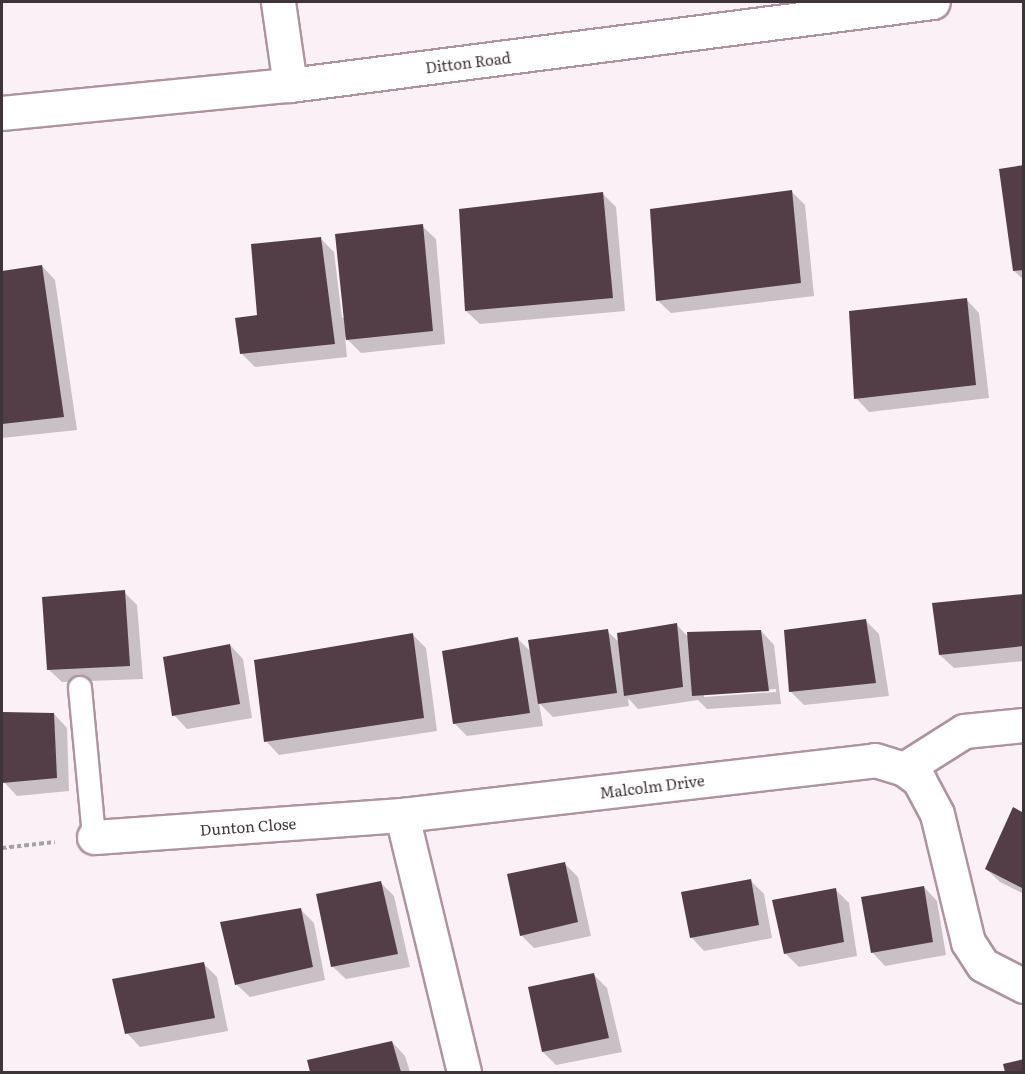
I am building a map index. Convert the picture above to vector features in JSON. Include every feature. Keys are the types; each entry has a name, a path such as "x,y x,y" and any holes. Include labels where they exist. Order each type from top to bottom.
{"street":[{"path":"279,2 290,85"},
{"name":"Ditton Road","path":"2,113 290,85 933,2"},
{"path":"904,770 964,731 1023,725"},
{"name":"Malcolm Drive","path":"402,815 875,760 904,770 919,780 938,814 968,942 983,965 1023,986"},
{"path":"402,815 464,1072"},
{"name":"Dunton Close","path":"94,837 402,815"}],"lane":[{"path":"80,688 94,837"}],"path":[{"path":"2,848 94,837"}],"building":[{"path":"1024,165 1024,270 1013,271 999,169"},
{"path":"792,190 801,283 656,301 650,209"},
{"path":"603,192 613,298 465,311 459,209"},
{"path":"423,224 433,331 346,340 335,234"},
{"path":"321,237 335,344 240,354 235,318 257,315 251,244"},
{"path":"42,265 64,417 2,424 2,271"},
{"path":"967,298 976,385 854,399 849,311"},
{"path":"125,590 130,666 47,670 42,597"},
{"path":"1024,594 1024,646 939,655 932,603"},
{"path":"866,619 876,683 789,692 784,630"},
{"path":"677,623 683,687 624,696 617,633"},
{"path":"608,629 617,693 538,704 528,640"},
{"path":"761,630 769,691 692,696 687,632"},
{"path":"413,633 424,718 264,742 254,660"},
{"path":"518,637 530,713 453,724 442,651"},
{"path":"230,644 240,704 172,716 163,657"},
{"path":"2,712 54,713 57,778 2,783"},
{"path":"1013,807 1024,813 1024,889 985,869"},
{"path":"565,862 578,922 520,936 507,874"},
{"path":"751,879 759,925 690,938 681,892"},
{"path":"381,881 398,954 331,967 316,894"},
{"path":"924,886 933,942 871,953 861,897"},
{"path":"836,888 844,942 784,954 772,900"},
{"path":"301,908 313,967 235,985 220,922"},
{"path":"204,962 215,1018 125,1034 112,979"},
{"path":"594,973 609,1038 542,1052 528,987"},
{"path":"392,1041 401,1072 310,1072 307,1060"},
{"path":"1024,1059 1024,1072 1005,1072 1003,1064"}]}
